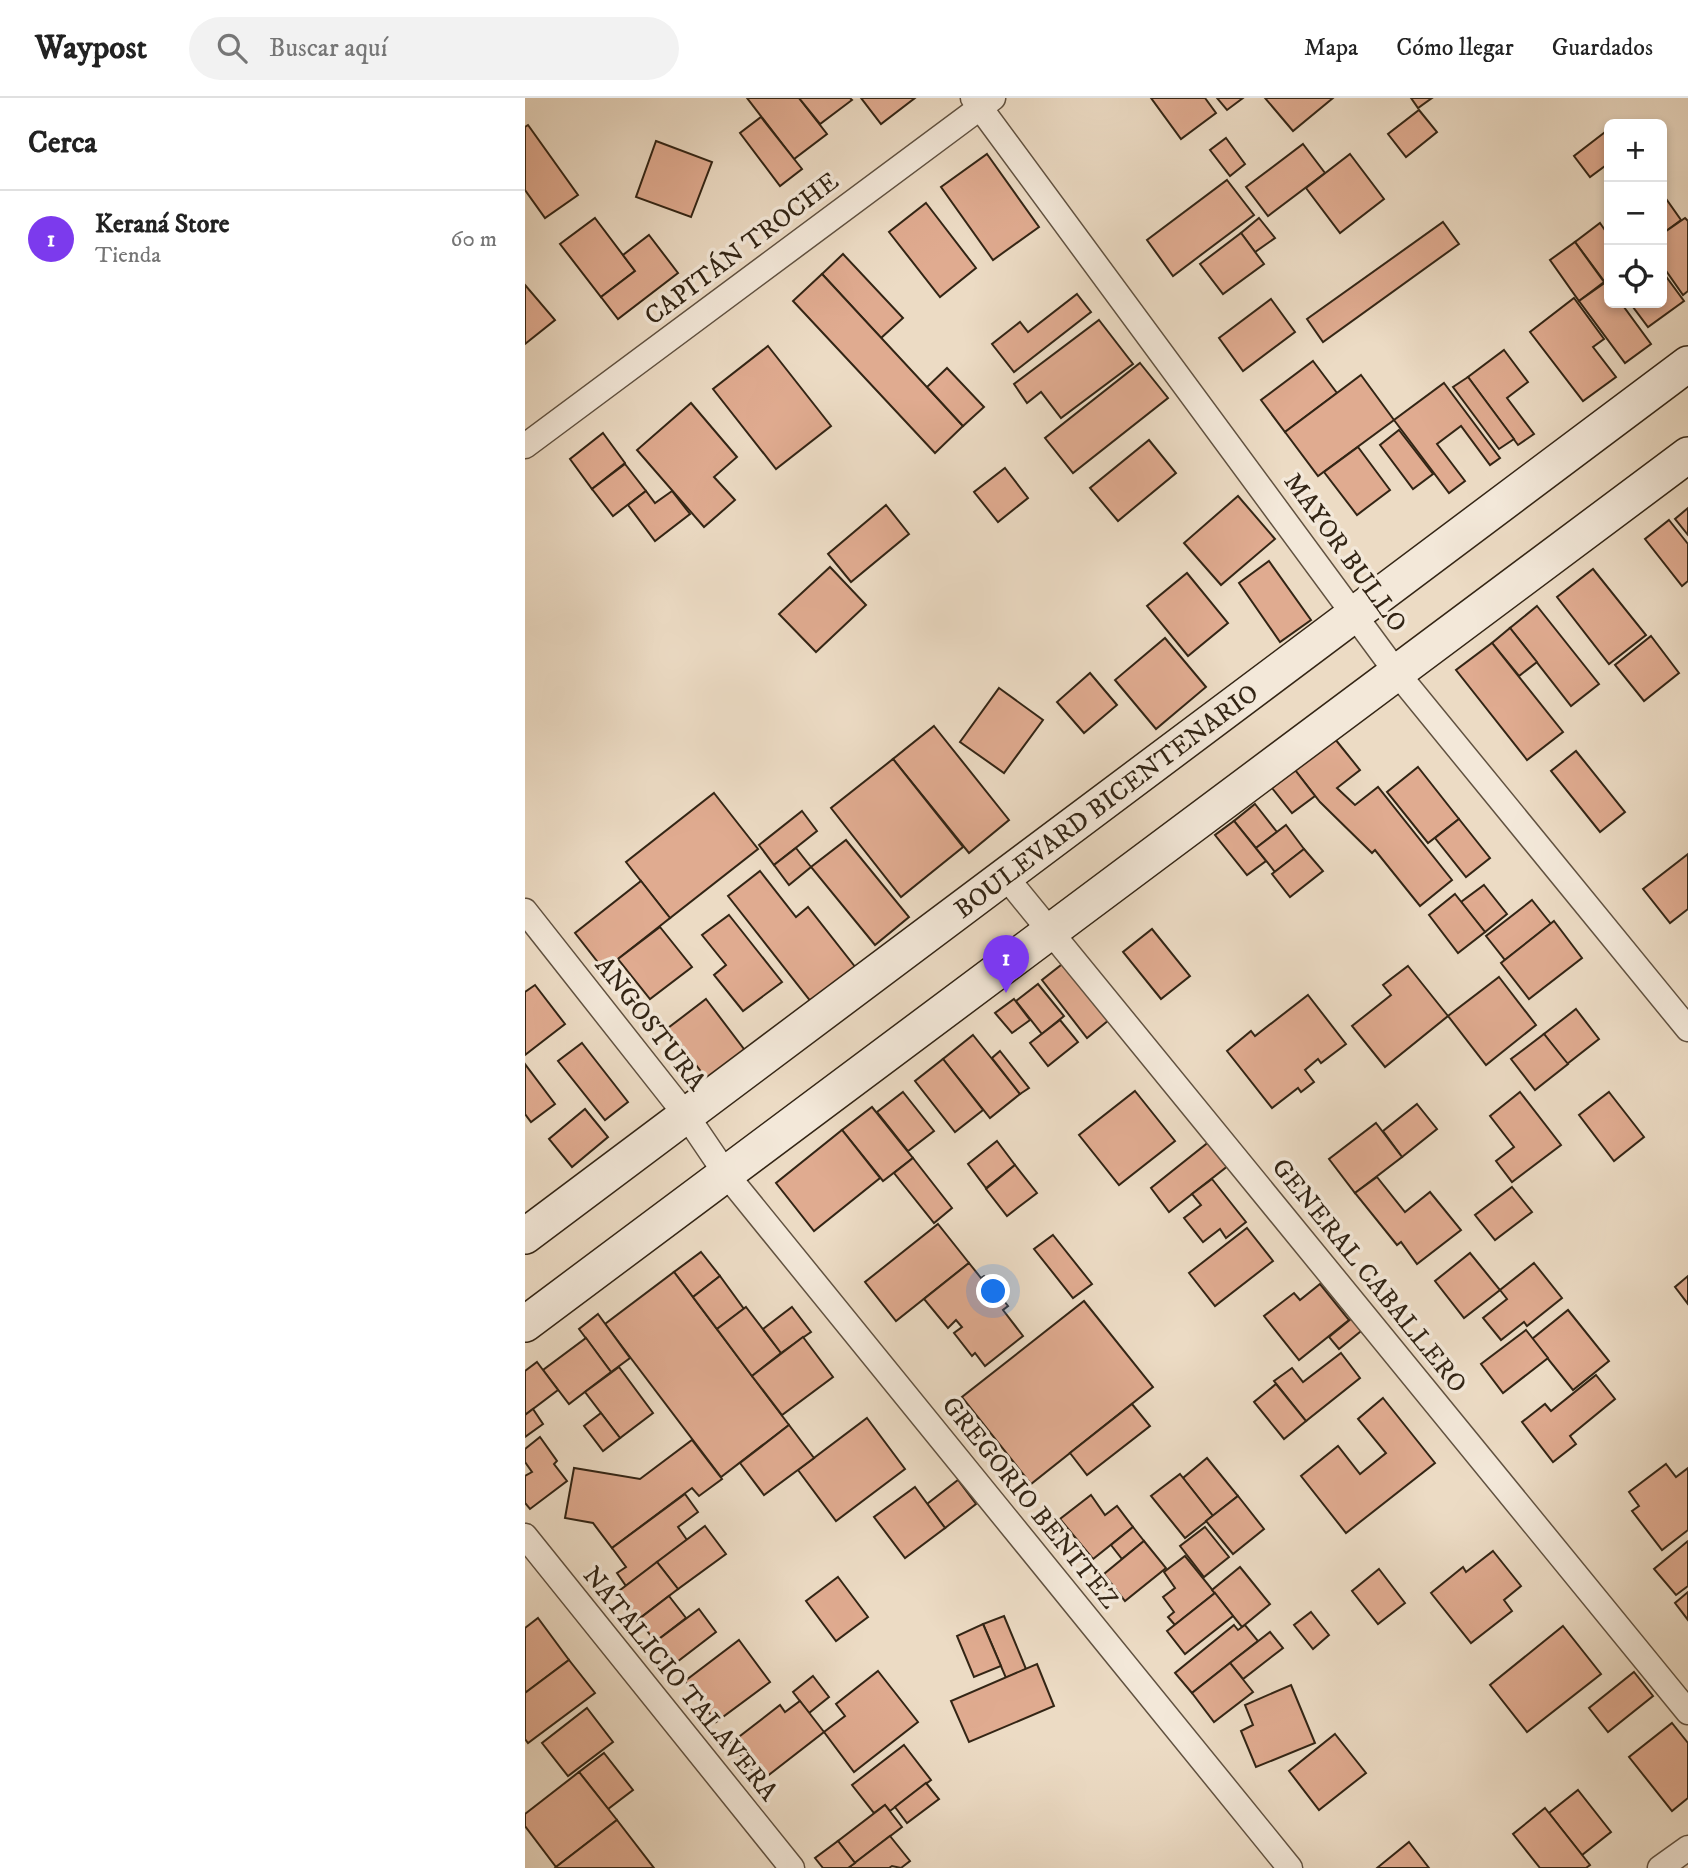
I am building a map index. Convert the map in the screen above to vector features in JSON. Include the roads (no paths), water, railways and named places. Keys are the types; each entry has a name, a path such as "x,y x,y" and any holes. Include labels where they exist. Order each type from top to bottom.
{"main road":[{"name":"BOULEVARD BICENTENARIO","path":"525,1236 1688,364"},
{"path":"525,1324 1688,456"}],"street":[{"name":"CAPITÁN TROCHE","path":"525,446 982,101"},
{"name":"MAYOR BULLO","path":"982,101 1397,673 1688,1029"},
{"name":"GENERAL CABALLERO","path":"1005,876 1688,1712"},
{"name":"ANGOSTURA","path":"525,911 686,1115 726,1174"},
{"name":"GREGORIO BENITEZ","path":"726,1174 1290,1868"},
{"name":"NATALICIO TALAVERA","path":"525,1536 792,1868"},
{"path":"1660,1868 1688,1849"}],"place":[{"name":"Keraná Store","path":"1006,993"}]}
